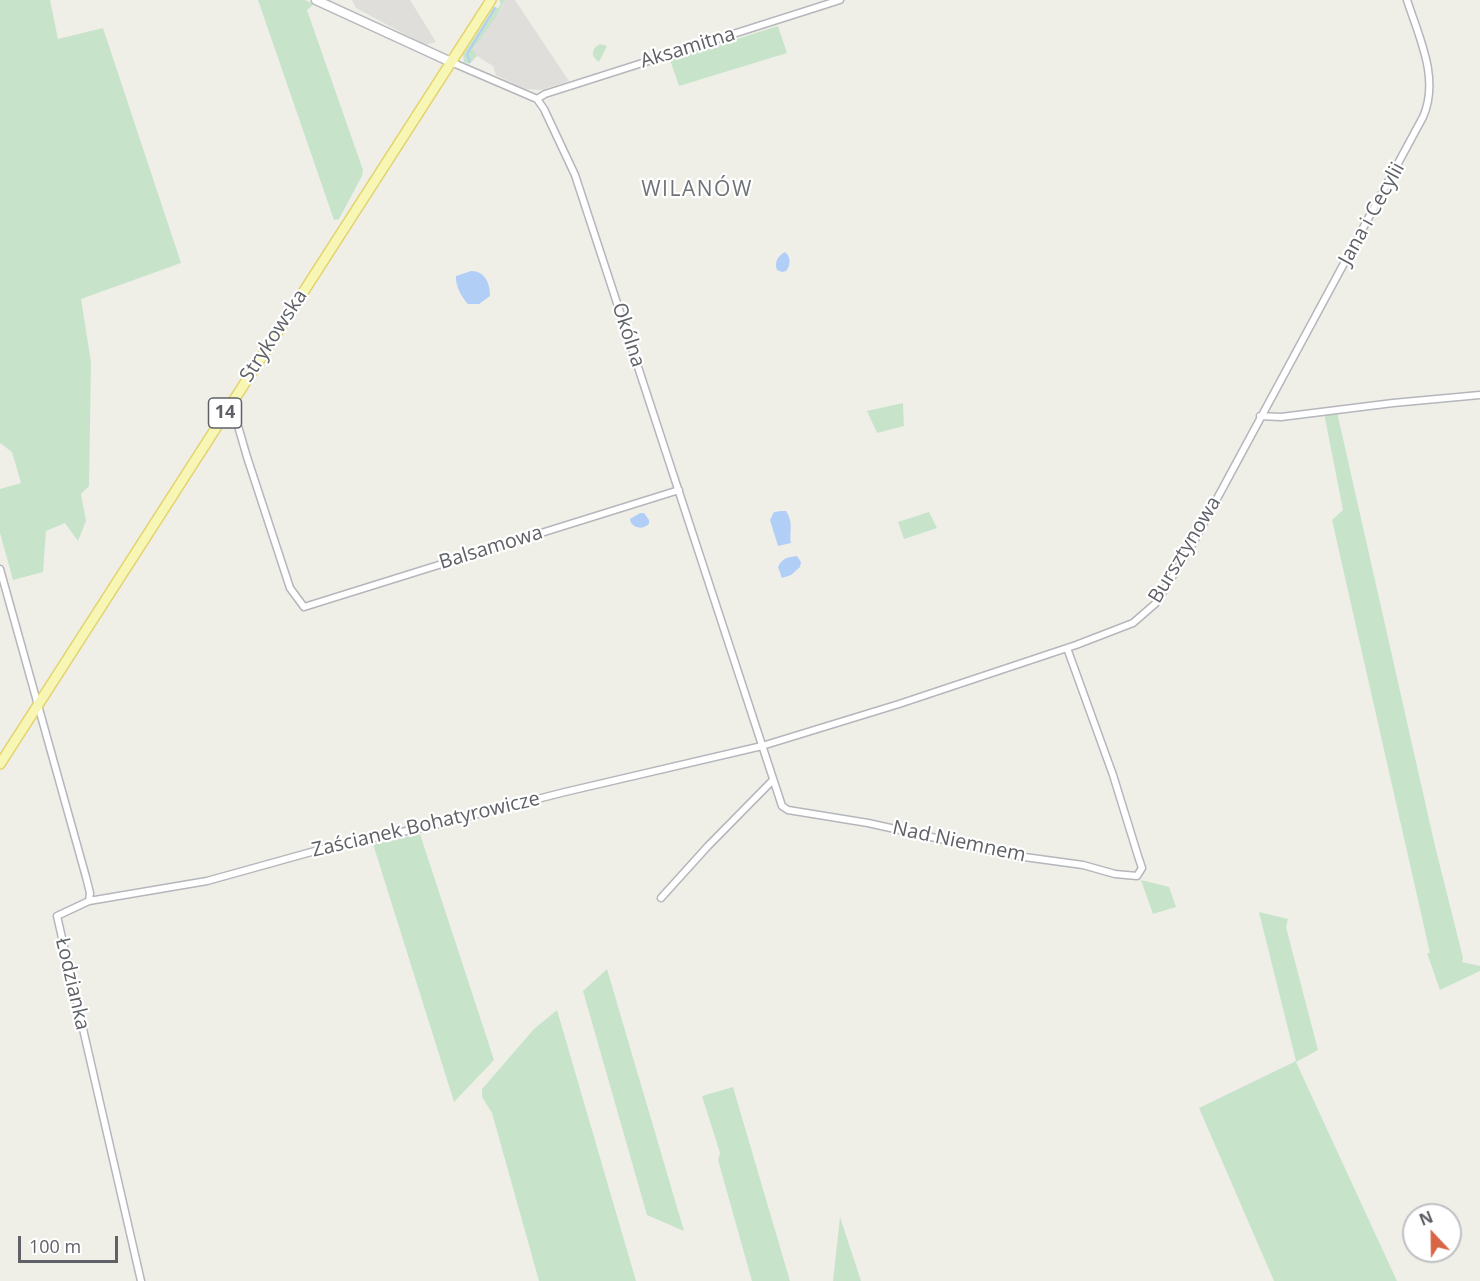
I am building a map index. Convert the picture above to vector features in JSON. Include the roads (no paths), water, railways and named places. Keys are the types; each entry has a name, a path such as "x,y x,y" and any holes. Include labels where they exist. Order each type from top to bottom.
{"main road":[{"name":"Strykowska","path":"0,764 451,62 486,2"}],"street":[{"path":"316,0 537,99"},
{"name":"Aksamitna","path":"537,99 545,94 597,77 840,0"},
{"name":"Jana i Cecylii","path":"1260,416 1415,135 1427,108 1431,89 1430,79 1407,0"},
{"name":"Okólna","path":"537,99 575,175 782,806"},
{"path":"1260,416 1281,417 1480,395"},
{"name":"Balsamowa","path":"227,410 238,426 290,588 304,607 679,490"},
{"name":"Bursztynowa","path":"762,746 899,704 1067,648 1133,623 1156,603 1192,545 1260,416"},
{"path":"0,569 2,583 89,887 89,901"},
{"name":"Nad Niemnem","path":"782,806 788,810 868,823 1007,854 1083,865 1115,874 1137,876 1142,868 1113,775 1067,648"},
{"name":"Zaścianek Bohatyrowicze","path":"89,901 207,881 322,849 439,824 762,746"},
{"path":"661,898 698,856 773,780"},
{"name":"Łodzianka","path":"89,901 57,916 141,1281"}],"water":[{"path":"785,252 789,264 788,269 782,272 777,270 776,262"},
{"path":"471,271 483,275 489,287 490,296 479,304 468,304 461,295 457,283 456,276"},
{"path":"786,511 790,519 791,543 778,546 770,520 774,512"},
{"path":"644,513 649,524 640,528 633,525 630,519"},
{"path":"797,556 801,562 800,567 791,575 782,578 778,567 781,562 786,558"}],"waterway":[{"path":"470,62 467,54 495,8"}],"district":[{"name":"WILANÓW","path":"697,190"}]}
